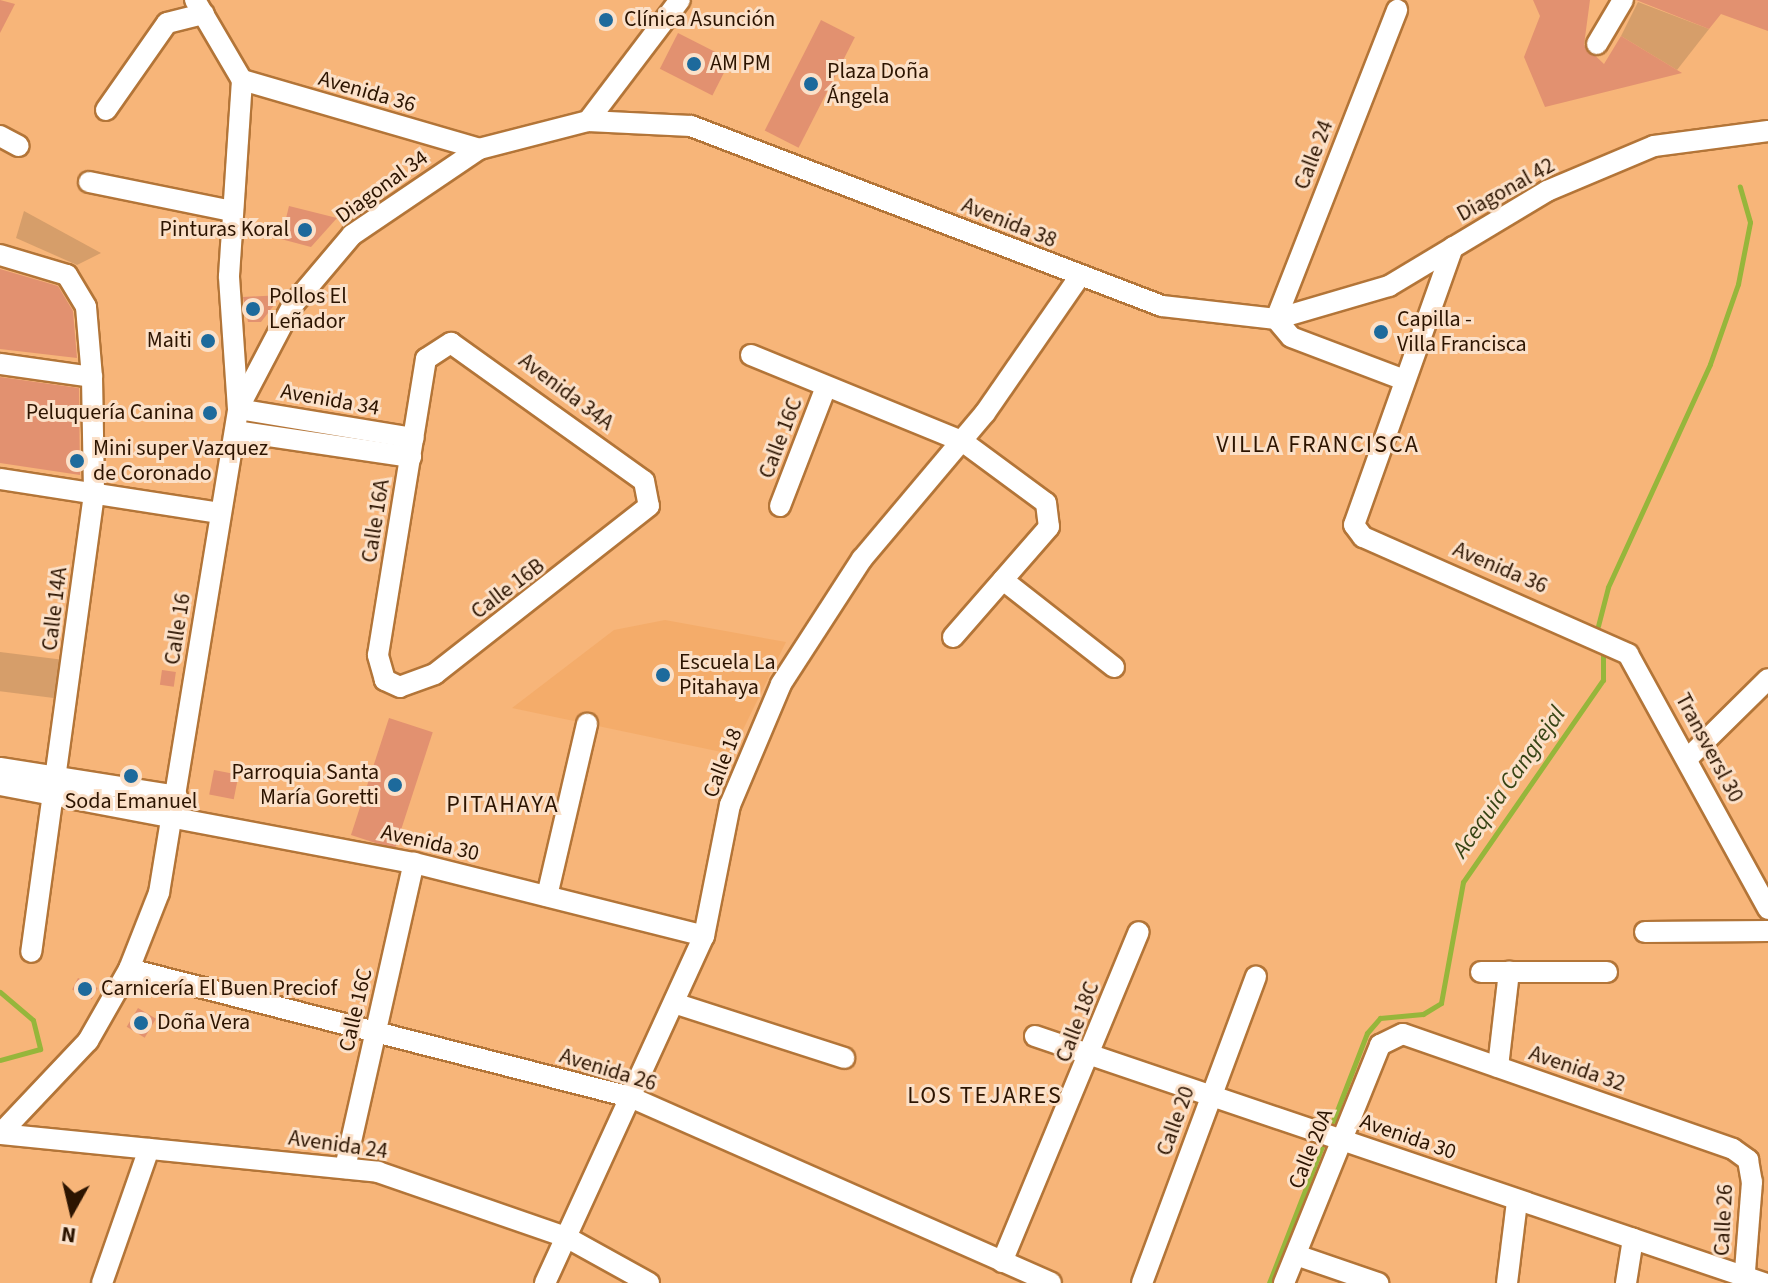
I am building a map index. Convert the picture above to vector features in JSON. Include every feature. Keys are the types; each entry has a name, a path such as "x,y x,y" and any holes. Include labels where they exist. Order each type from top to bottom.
{"street":[{"path":"588,121 680,0"},
{"path":"1597,44 1623,0"},
{"path":"106,110 167,23 199,7 242,80"},
{"name":"Calle 24","path":"1276,319 1397,10"},
{"name":"Avenida 36","path":"242,80 479,149"},
{"name":"Calle 16","path":"0,1134 88,1041 129,969 159,893 176,804 219,513 238,409 231,211 242,80"},
{"name":"Diagonal 34","path":"238,409 292,306 352,235 479,149 588,121"},
{"name":"Avenida 38","path":"588,121 691,126 806,164 1079,277 1201,316 1276,319"},
{"name":"Diagonal 42","path":"1276,319 1389,286 1547,191 1654,146 1768,131"},
{"path":"0,136 19,146"},
{"path":"89,182 231,211"},
{"path":"1276,319 1291,337 1404,380 1453,247"},
{"name":"Calle 14A","path":"0,255 67,275 86,307 92,377 94,494 31,952"},
{"name":"Calle 18","path":"545,1283 704,936 730,805 781,684 862,559 962,441 1079,277"},
{"name":"Avenida 34A","path":"426,359 451,343 481,358 644,481 646,516"},
{"path":"751,355 962,441 1046,503 1051,515 1049,527 953,637"},
{"name":"Calle 16A","path":"393,686 378,655 426,359"},
{"path":"0,364 92,377"},
{"name":"Avenida 36","path":"1404,380 1354,525 1363,537 1628,654"},
{"name":"Calle 16C","path":"780,506 826,387"},
{"name":"Avenida 34","path":"238,409 412,447"},
{"name":"Avenida 34","path":"235,431 412,447"},
{"path":"0,479 219,513"},
{"name":"Calle 16B","path":"393,686 435,674 646,516"},
{"path":"1003,580 1114,667"},
{"name":"Transversl 30","path":"1628,654 1688,758 1768,909"},
{"path":"1688,758 1768,679"},
{"path":"547,896 587,724"},
{"name":"Avenida 30","path":"0,768 56,785 176,804 704,936"},
{"name":"Avenida 30","path":"0,785 56,785"},
{"name":"Calle 16C","path":"345,1168 414,863"},
{"path":"1645,932 1768,931"},
{"name":"Calle 18C","path":"1002,1262 1092,1055 1139,932"},
{"name":"Avenida 26","path":"129,969 630,1097 1051,1283"},
{"path":"1481,972 1607,972"},
{"path":"1498,1067 1509,972"},
{"name":"Calle 20","path":"1142,1283 1256,977"},
{"path":"674,1003 844,1058"},
{"name":"Avenida 32","path":"1388,1036 1403,1034 1733,1149 1748,1160"},
{"name":"Avenida 30","path":"1035,1036 1751,1281"},
{"name":"Calle 20A","path":"1284,1283 1340,1138 1388,1036"},
{"name":"Avenida 24","path":"0,1134 378,1172 566,1237 649,1283"},
{"path":"102,1283 149,1149"},
{"name":"Calle 26","path":"1748,1160 1751,1281"},
{"path":"1507,1283 1517,1201"},
{"path":"1626,1283 1633,1239"},
{"path":"1296,1255 1378,1283"}],"shaded area":[{"path":"1638,2 1709,29 1677,70 1621,36"},
{"path":"24,211 101,253 77,265 16,238"},
{"name":"Escuela La Pitahaya","path":"665,620 786,642 731,754 512,708 614,630"},
{"path":"0,652 65,660 60,699 0,691"}],"building":[{"path":"0,0 15,4 0,33"},
{"path":"1533,0 1590,0 1584,45 1604,64 1621,36 1682,73 1545,107 1524,57 1540,16"},
{"path":"1636,0 1768,0 1768,31 1721,14 1709,29"},
{"name":"Plaza Doña Ángela","path":"821,20 855,37 799,148 765,130"},
{"name":"AM PM","path":"678,33 731,60 712,95 660,69"},
{"name":"Pinturas Koral","path":"289,206 337,218 311,247 281,239"},
{"path":"0,269 58,286 73,311 77,358 0,349"},
{"name":"Pollos El Leñador","path":"282,295 261,322 248,322 243,297"},
{"path":"0,377 79,388 80,475 0,463"},
{"path":"162,670 176,672 174,687 160,685"},
{"name":"Parroquia Santa María Goretti","path":"389,718 433,732 395,849 351,835"},
{"path":"214,770 239,775 234,799 209,795"},
{"name":"Carnicería El Buen Preciof","path":"78,978 98,988 92,1000 72,990"},
{"name":"Doña Vera","path":"138,1008 156,1019 145,1038 127,1027"}],"waterway":[{"name":"Acequia Cangrejal","path":"1598,626 1608,587 1710,364 1738,284 1750,222 1740,186"},
{"name":"Acequia Cangrejal","path":"1333,1121 1367,1033 1380,1018 1423,1014 1441,1003 1463,882 1603,680 1603,650"},
{"path":"0,992 33,1020 40,1049 0,1060"},
{"name":"Acequia Cangrejal","path":"1269,1283 1323,1144"}],"place":[{"name":"Clínica Asunción","path":"606,20"},
{"name":"AM PM","path":"694,64"},
{"name":"Plaza Doña Ángela","path":"811,84"},
{"name":"Pinturas Koral","path":"305,230"},
{"name":"Pollos El Leñador","path":"253,309"},
{"name":"Capilla - Villa Francisca","path":"1381,332"},
{"name":"Maiti","path":"208,341"},
{"name":"Peluquería Canina","path":"210,413"},
{"name":"Mini super Vazquez de Coronado","path":"77,461"},
{"name":"Escuela La Pitahaya","path":"663,675"},
{"name":"Soda Emanuel","path":"131,776"},
{"name":"Parroquia Santa María Goretti","path":"395,785"},
{"name":"Carnicería El Buen Preciof","path":"85,989"},
{"name":"Doña Vera","path":"141,1023"}],"district":[{"name":"VILLA FRANCISCA","path":"1318,445"},
{"name":"PITAHAYA","path":"503,805"},
{"name":"LOS TEJARES","path":"985,1096"}]}
